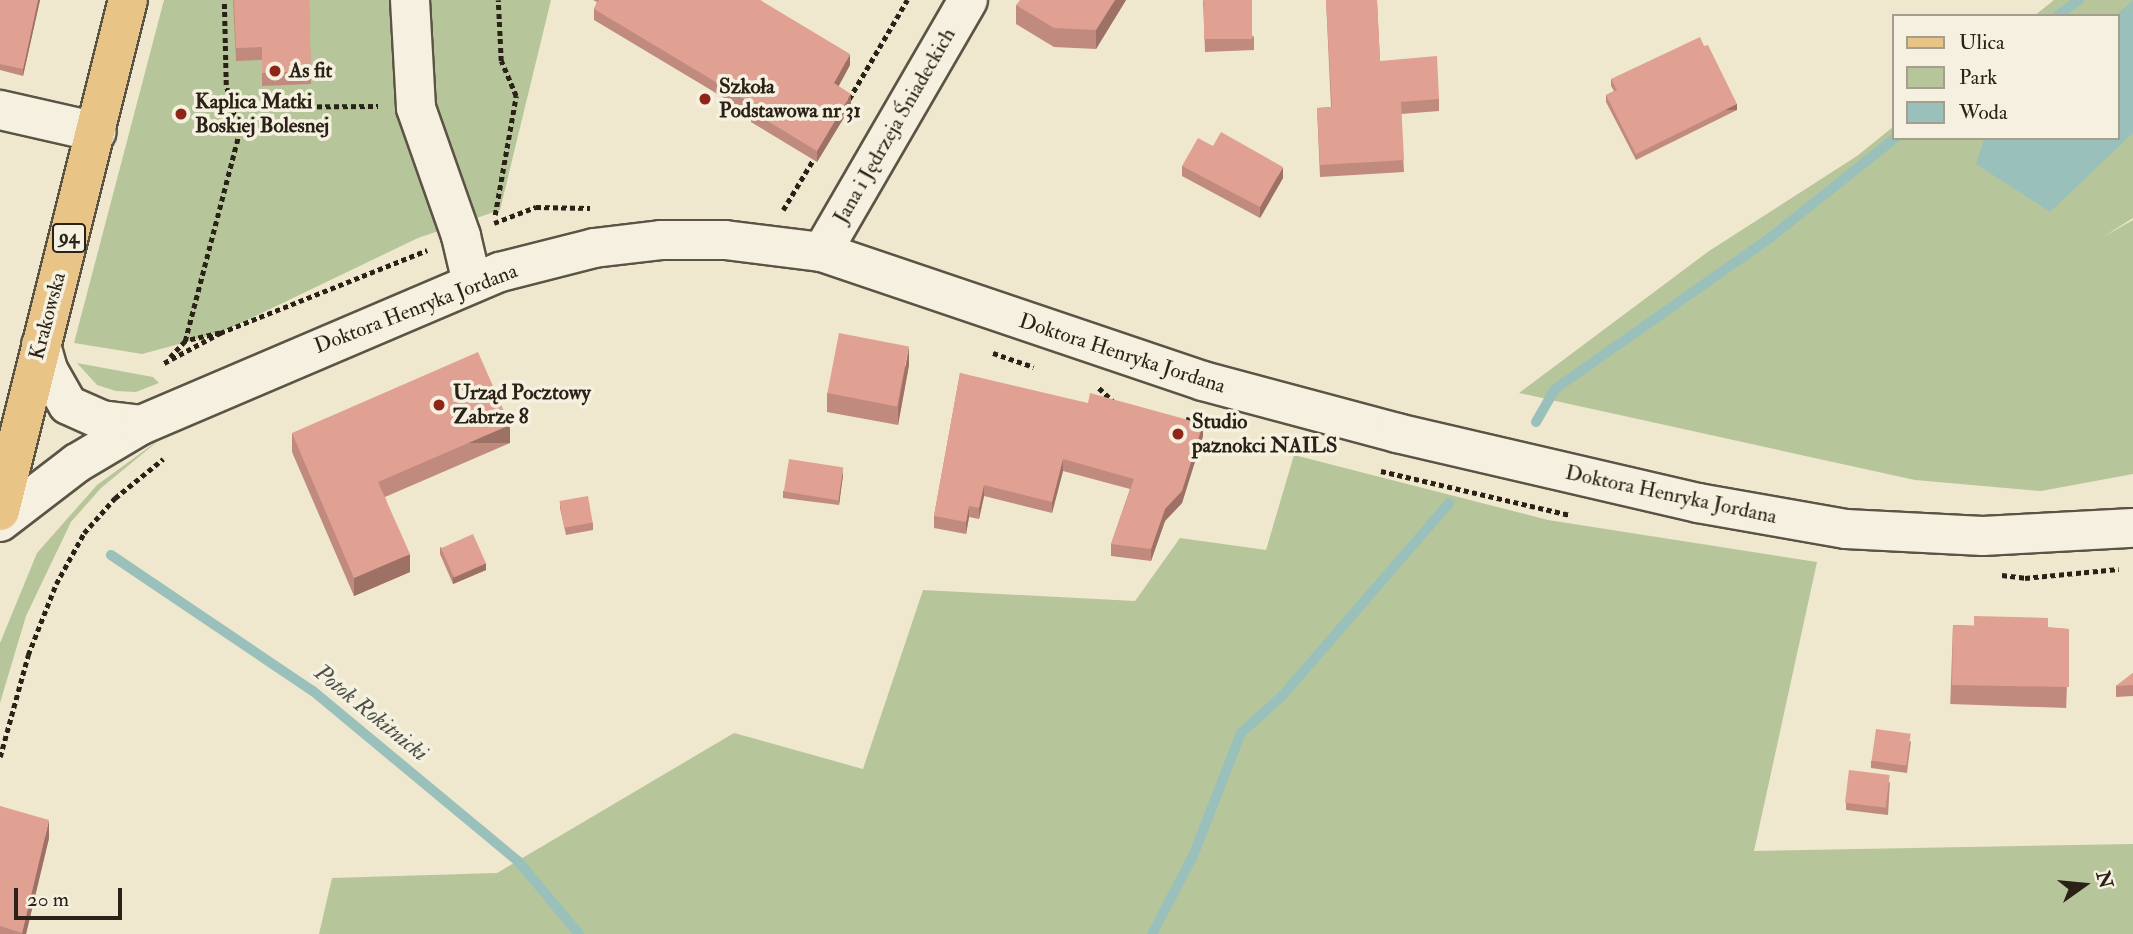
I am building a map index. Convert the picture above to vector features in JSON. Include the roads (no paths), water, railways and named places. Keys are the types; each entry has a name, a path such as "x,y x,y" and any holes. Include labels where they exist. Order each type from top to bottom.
{"main road":[{"name":"Krakowska","path":"0,510 128,0"}],"street":[{"path":"410,0 416,108 477,230 472,283"},
{"name":"Jana i Jędrzeja Śniadeckich","path":"822,252 968,0"},
{"path":"0,110 97,132"},
{"name":"Doktora Henryka Jordana","path":"0,522 77,463 141,425 472,283 594,248 661,240 725,240 822,252 1203,381 1410,437 1698,503 1846,529 1983,536 2133,528"},
{"path":"41,345 48,370 68,405 101,420 141,425"}],"water":[{"path":"2133,0 2133,133 2050,212 1976,164 1984,140 2119,140 2117,14"}],"waterway":[{"path":"2060,14 2079,0"},
{"path":"1536,422 1555,389 1771,237 1892,140"},
{"path":"1152,934 1193,856 1241,733 1282,696 1449,503"},
{"name":"Potok Rokitnicki","path":"111,555 313,691 518,861 579,934"}],"place":[{"name":"As fit","path":"275,71"},
{"name":"Szkoła Podstawowa nr 31","path":"705,99"},
{"name":"Kaplica Matki Boskiej Bolesnej","path":"181,114"},
{"name":"Urząd Pocztowy Zabrze 8","path":"439,405"},
{"name":"Studio paznokci NAILS","path":"1178,434"}]}
